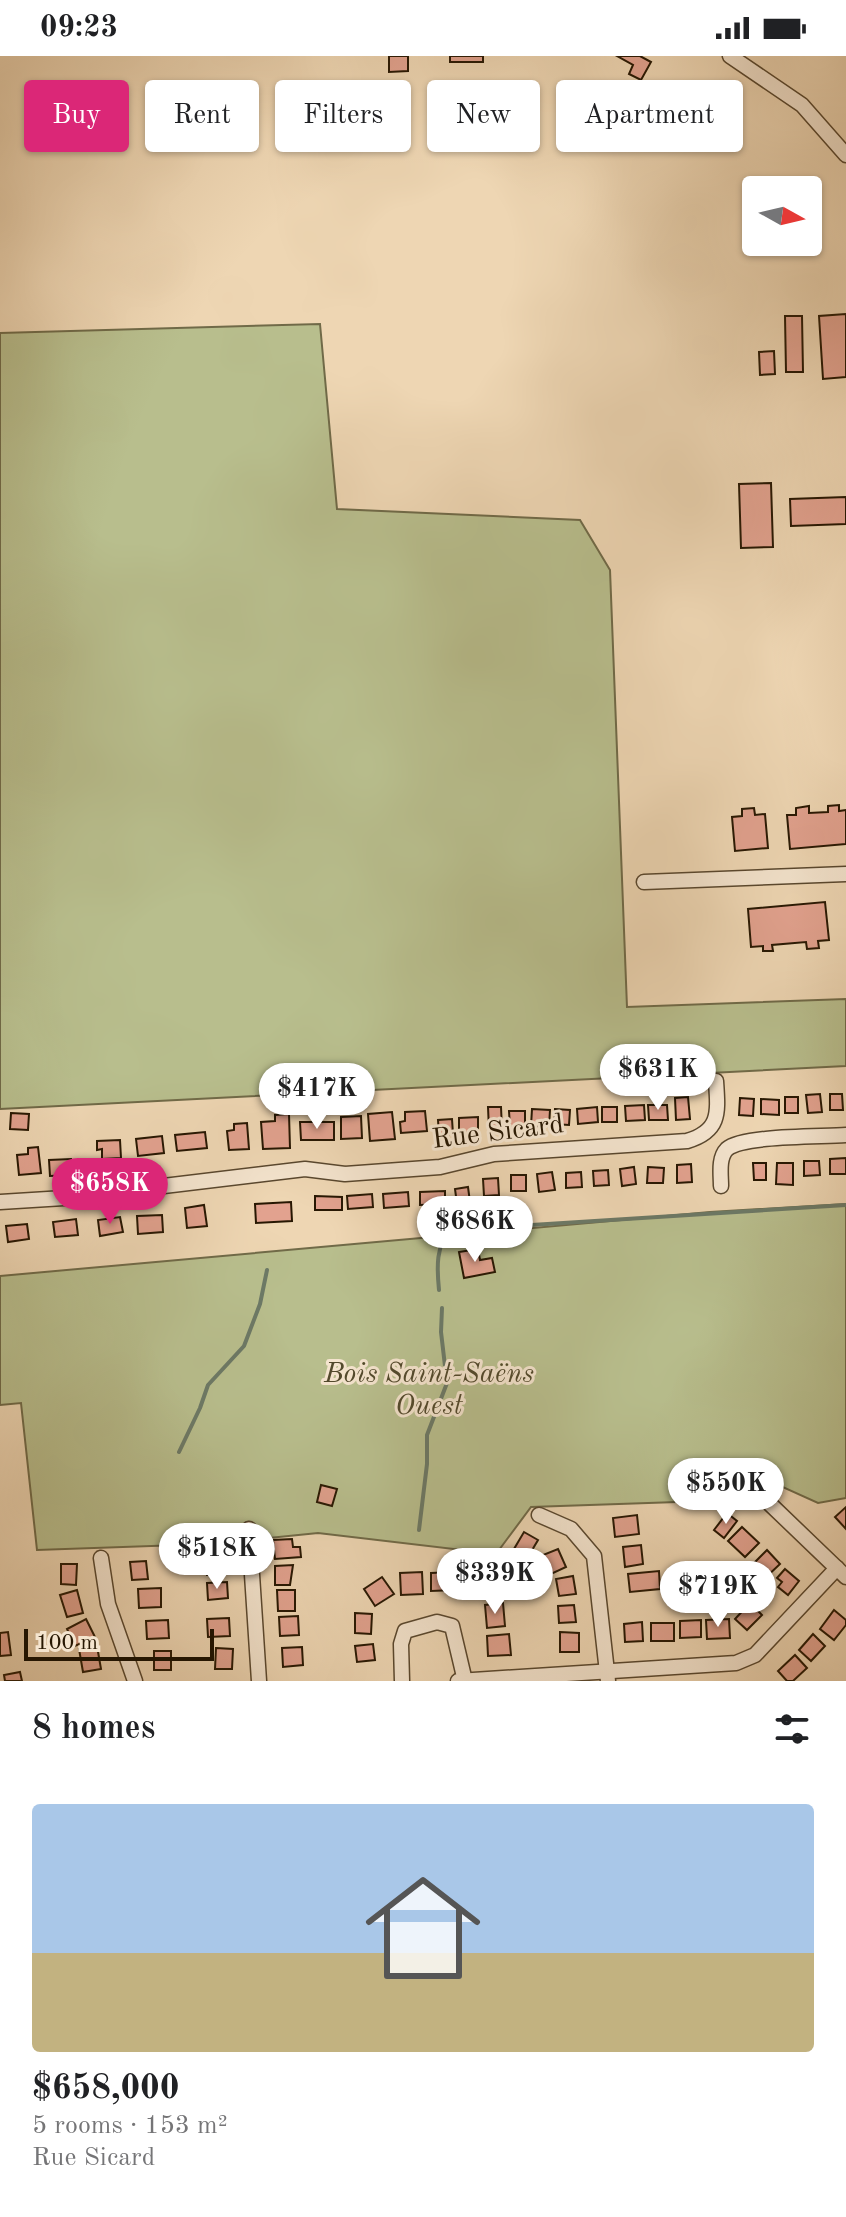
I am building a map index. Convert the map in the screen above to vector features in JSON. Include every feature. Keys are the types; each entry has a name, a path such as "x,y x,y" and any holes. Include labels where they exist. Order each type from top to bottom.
{"street":[{"path":"730,56 802,105 846,155"},
{"path":"644,882 846,874"},
{"name":"Rue Sicard","path":"0,1202 64,1198 305,1169 345,1174 424,1169 494,1154 687,1141 702,1136 714,1125 718,1107 716,1081"},
{"path":"721,1186 721,1159 728,1149 750,1140 846,1135"},
{"path":"458,1681 608,1676 736,1663 755,1655 841,1572 770,1504"},
{"path":"539,1515 571,1529 594,1556 608,1676"},
{"path":"249,1529 259,1681"},
{"path":"101,1558 108,1604 135,1681"},
{"path":"402,1681 401,1644 405,1631 437,1622 452,1626 465,1681"}],"green space":[{"path":"320,324 337,509 580,520 610,570 627,1007 846,999 846,1066 0,1109 0,333"},
{"name":"Bois Saint-Saëns Ouest","path":"846,1204 846,1498 818,1503 774,1483 736,1500 531,1507 496,1554 318,1533 209,1544 37,1550 21,1403 0,1405 0,1276 710,1212"}],"building":[{"path":"389,56 408,56 408,71 389,72"},
{"path":"450,56 483,56 483,62 450,62"},
{"path":"617,56 640,56 651,62 641,80 629,74 633,65"},
{"path":"846,314 846,377 823,379 819,316"},
{"path":"785,316 802,316 803,372 786,372"},
{"path":"774,351 775,374 760,375 759,352"},
{"path":"771,483 773,547 741,548 739,484"},
{"path":"846,497 846,524 791,526 790,499"},
{"path":"839,805 839,811 846,810 846,844 790,849 787,815 796,815 796,808 809,806 809,813 828,812 828,806"},
{"path":"754,808 755,815 765,814 768,848 735,851 732,817 742,816 742,809"},
{"path":"825,902 829,940 818,941 819,948 807,949 806,942 772,945 773,951 763,951 763,946 751,947 748,909"},
{"path":"820,1094 822,1112 808,1113 806,1095"},
{"path":"830,1094 842,1094 843,1110 830,1110"},
{"path":"688,1097 690,1119 676,1120 675,1098"},
{"path":"785,1097 798,1097 798,1113 785,1113"},
{"path":"740,1098 754,1099 753,1116 739,1115"},
{"path":"761,1099 779,1100 779,1115 761,1114"},
{"path":"644,1105 645,1120 626,1121 625,1106"},
{"path":"648,1105 667,1105 668,1120 649,1120"},
{"path":"488,1107 501,1107 502,1129 489,1130"},
{"path":"597,1107 598,1122 578,1124 577,1109"},
{"path":"602,1107 617,1107 617,1122 602,1122"},
{"path":"532,1109 550,1110 549,1127 531,1126"},
{"path":"555,1109 570,1110 569,1125 554,1124"},
{"path":"425,1111 427,1131 401,1133 400,1122 405,1121 405,1112"},
{"path":"509,1111 525,1111 525,1126 510,1127"},
{"path":"392,1112 395,1139 370,1141 368,1114"},
{"path":"11,1113 29,1114 28,1130 10,1129"},
{"path":"289,1114 290,1148 263,1149 261,1122 275,1121 275,1115"},
{"path":"361,1116 362,1138 341,1139 341,1117"},
{"path":"478,1117 478,1132 459,1133 459,1118"},
{"path":"452,1119 453,1134 439,1135 438,1120"},
{"path":"300,1122 334,1122 334,1140 301,1140"},
{"path":"247,1123 249,1149 229,1150 227,1131 234,1130 234,1124"},
{"path":"205,1132 207,1148 177,1151 175,1135"},
{"path":"162,1136 164,1153 138,1156 136,1139"},
{"path":"120,1140 121,1158 102,1159 102,1149 97,1150 97,1141"},
{"path":"38,1147 41,1173 19,1175 17,1155 28,1154 28,1148"},
{"path":"846,1158 846,1174 830,1174 830,1159"},
{"path":"71,1159 71,1175 50,1176 49,1160"},
{"path":"804,1161 819,1161 820,1175 804,1176"},
{"path":"753,1163 766,1163 766,1180 754,1180"},
{"path":"777,1163 793,1163 793,1185 776,1184"},
{"path":"691,1164 692,1182 677,1183 677,1165"},
{"path":"634,1167 636,1184 622,1186 620,1169"},
{"path":"648,1167 664,1168 663,1183 647,1183"},
{"path":"608,1170 609,1185 594,1186 593,1171"},
{"path":"552,1172 555,1190 539,1192 537,1174"},
{"path":"581,1172 582,1187 566,1188 566,1173"},
{"path":"511,1175 526,1175 526,1191 511,1191"},
{"path":"498,1178 499,1195 484,1196 483,1179"},
{"path":"468,1187 470,1202 457,1204 455,1189"},
{"path":"445,1191 445,1204 420,1205 420,1192"},
{"path":"408,1192 409,1206 384,1208 383,1194"},
{"path":"372,1194 373,1207 348,1209 347,1196"},
{"path":"315,1196 342,1197 342,1210 315,1210"},
{"path":"291,1202 292,1221 256,1223 255,1204"},
{"path":"204,1205 207,1226 187,1228 185,1208"},
{"path":"162,1215 163,1232 138,1234 137,1216"},
{"path":"120,1217 123,1232 100,1236 98,1220"},
{"path":"76,1219 78,1235 55,1237 53,1222"},
{"path":"27,1224 29,1239 8,1242 6,1226"},
{"path":"478,1249 480,1260 492,1258 495,1272 464,1278 459,1252"},
{"path":"321,1485 337,1489 332,1506 317,1502"},
{"path":"846,1507 846,1529 835,1517"},
{"path":"727,1513 737,1521 724,1538 714,1530"},
{"path":"637,1515 639,1534 615,1537 613,1518"},
{"path":"742,1527 759,1543 745,1557 728,1541"},
{"path":"524,1532 538,1540 528,1557 514,1549"},
{"path":"292,1539 293,1547 300,1547 301,1557 275,1559 273,1540"},
{"path":"641,1545 643,1564 625,1567 623,1547"},
{"path":"558,1549 566,1567 551,1574 543,1555"},
{"path":"767,1550 780,1564 763,1580 750,1567"},
{"path":"223,1551 225,1574 207,1575 205,1553"},
{"path":"146,1561 148,1579 132,1580 130,1562"},
{"path":"61,1564 77,1564 76,1585 61,1584"},
{"path":"293,1565 290,1585 275,1585 275,1566"},
{"path":"785,1569 799,1581 788,1595 778,1587 782,1582 777,1578"},
{"path":"659,1571 660,1589 630,1592 628,1574"},
{"path":"422,1572 423,1594 401,1595 400,1573"},
{"path":"455,1572 455,1590 431,1591 431,1573"},
{"path":"573,1576 576,1594 559,1596 556,1579"},
{"path":"382,1577 394,1594 375,1606 364,1589"},
{"path":"469,1579 487,1581 484,1597 462,1594 463,1583 468,1584"},
{"path":"227,1582 228,1598 208,1600 207,1583"},
{"path":"161,1588 161,1607 139,1608 138,1589"},
{"path":"77,1590 83,1613 67,1617 60,1595"},
{"path":"277,1590 295,1590 295,1611 278,1611"},
{"path":"503,1603 505,1626 487,1628 485,1605"},
{"path":"750,1603 762,1615 747,1630 735,1619"},
{"path":"574,1605 576,1622 559,1623 558,1606"},
{"path":"834,1610 846,1620 846,1625 834,1640 820,1629"},
{"path":"355,1613 372,1614 371,1634 355,1633"},
{"path":"298,1616 299,1635 280,1636 279,1617"},
{"path":"229,1618 230,1636 208,1637 207,1619"},
{"path":"86,1619 95,1637 75,1646 67,1629"},
{"path":"729,1619 730,1638 707,1639 706,1620"},
{"path":"168,1620 169,1638 147,1639 146,1621"},
{"path":"701,1620 701,1637 680,1638 680,1621"},
{"path":"642,1622 643,1641 625,1642 624,1624"},
{"path":"651,1623 674,1623 674,1641 651,1641"},
{"path":"8,1632 11,1655 0,1656 0,1633"},
{"path":"560,1632 579,1633 579,1652 560,1652"},
{"path":"509,1634 511,1655 488,1656 487,1636"},
{"path":"813,1634 825,1646 811,1661 799,1650"},
{"path":"373,1644 375,1660 357,1662 355,1646"},
{"path":"97,1646 101,1669 83,1672 79,1649"},
{"path":"302,1647 303,1665 283,1667 282,1648"},
{"path":"216,1648 233,1649 232,1669 215,1669"},
{"path":"154,1651 171,1651 171,1670 154,1670"},
{"path":"795,1655 807,1668 793,1681 787,1681 778,1671"},
{"path":"20,1672 22,1681 5,1681 4,1675"}],"waterway":[{"path":"439,1290 440,1249 446,1235 452,1230 846,1205"},
{"path":"179,1452 208,1385 244,1346 260,1304 267,1270"},
{"path":"419,1530 427,1464 427,1435 447,1383 441,1332 442,1308"}]}
